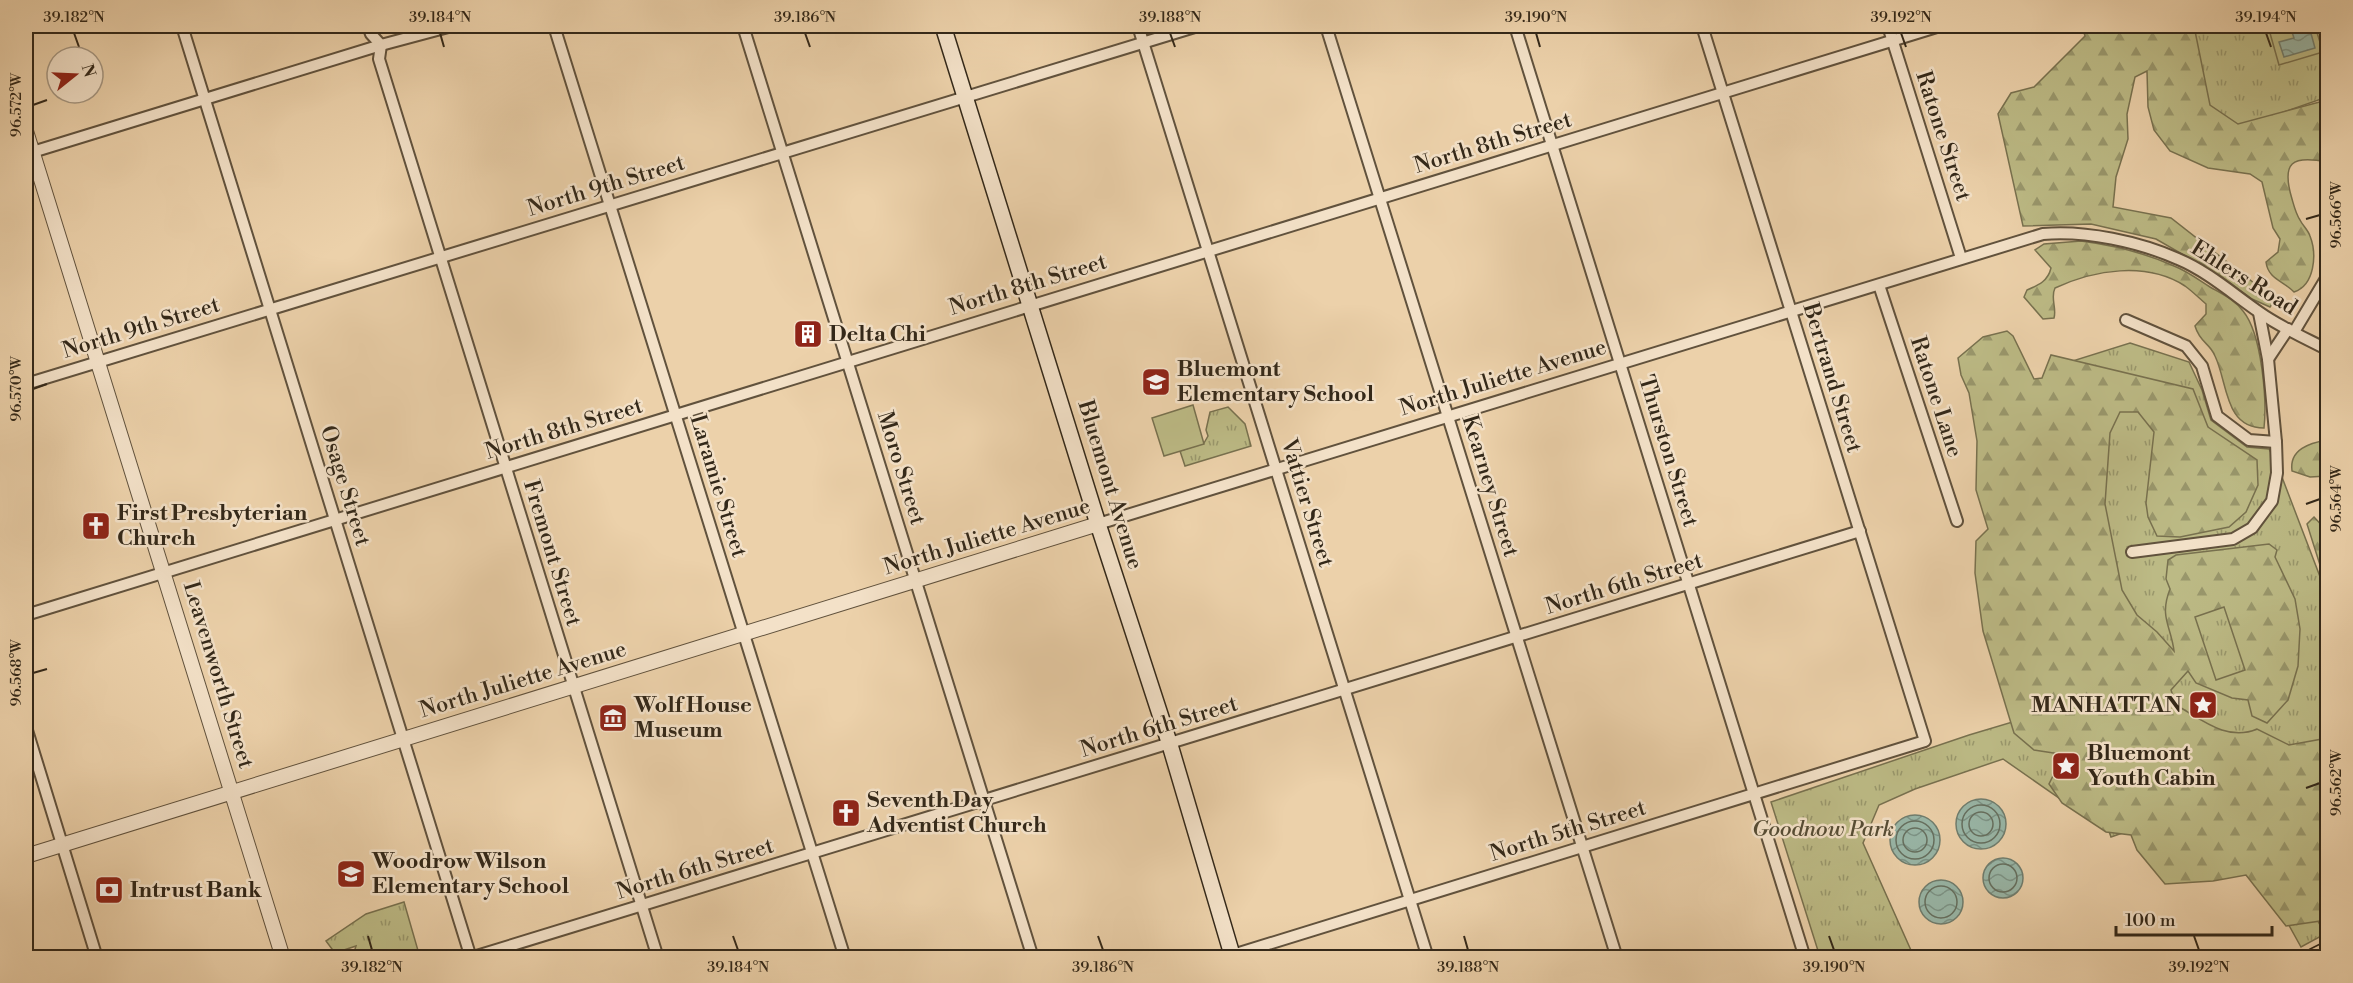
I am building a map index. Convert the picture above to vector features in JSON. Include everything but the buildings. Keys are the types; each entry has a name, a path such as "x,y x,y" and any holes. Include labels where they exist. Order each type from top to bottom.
{"highway":[{"path":"2314,957 2328,951"}],"main road":[{"name":"Bluemont Avenue","path":"943,26 1098,524 1170,745 1229,956"}],"street":[{"name":"Osage Street","path":"182,26 471,957"},
{"name":"Fremont Street","path":"368,26 371,34 381,45 379,59 439,257 658,957"},
{"path":"29,153 381,45 452,26"},
{"name":"Laramie Street","path":"554,26 845,957"},
{"name":"Moro Street","path":"743,26 1033,957"},
{"name":"Vattier Street","path":"1138,26 1428,957"},
{"name":"North 9th Street","path":"26,384 1198,26"},
{"name":"Kearney Street","path":"1326,26 1617,957"},
{"name":"Thurston Street","path":"1515,26 1805,957"},
{"name":"Bertrand Street","path":"1702,26 1925,741"},
{"name":"Ratone Street","path":"1888,26 1961,258"},
{"name":"North 8th Street","path":"26,615 1940,26"},
{"name":"Leavenworth Street","path":"26,131 29,153 98,361 283,957"},
{"name":"Ehlers Road","path":"1961,258 2043,234 2067,231 2087,233 2179,259 2235,294 2259,313 2326,347"},
{"name":"North Juliette Avenue","path":"26,856 1961,258"},
{"path":"2268,359 2326,284"},
{"name":"Ratone Lane","path":"1879,285 1957,521"},
{"path":"2133,552 2233,539 2252,528 2272,501 2277,473 2276,442 2268,359 2259,313"},
{"path":"2126,320 2186,346 2202,366 2217,416 2249,440 2276,442"},
{"name":"North 6th Street","path":"471,957 1170,745 1860,531"},
{"path":"26,727 97,957"},
{"name":"North 5th Street","path":"1229,956 1925,741"}],"green space":[{"path":"2082,26 2194,26 2210,105 2238,124 2327,100 2327,162 2298,161 2289,169 2289,186 2295,210 2309,234 2314,260 2310,276 2301,288 2294,292 2273,276 2267,268 2266,262 2278,252 2280,239 2273,228 2262,182 2250,174 2208,168 2170,151 2154,130 2148,107 2147,71 2135,77 2127,114 2128,139 2116,177 2113,207 2171,218 2268,294 2274,301 2270,307 2252,299 2222,277 2156,239 2091,224 2023,226 1998,114 2011,93 2034,87 2085,36"},
{"path":"2180,26 2327,26 2327,97 2189,145"},
{"path":"2268,26 2315,26 2323,52 2279,65"},
{"path":"2081,241 2128,250 2163,261 2188,273 2240,307 2249,321 2259,351 2264,385 2264,428 2251,426 2241,421 2234,412 2215,356 2195,326 2206,314 2206,304 2185,286 2170,278 2154,273 2120,271 2070,282 2055,288 2054,318 2043,319 2024,297 2027,290 2045,279 2051,268 2035,250 2044,244"},
{"path":"2007,331 2013,336 2034,379 2042,378 2051,355 2193,389 2208,427 2257,460 2258,485 2246,512 2229,527 2180,537 2157,536 2148,517 2146,503 2154,432 2138,412 2120,412 2110,433 2105,504 2122,590 2137,615 2174,651 2166,614 2170,589 2166,579 2168,560 2176,555 2269,544 2277,550 2275,557 2295,599 2300,629 2298,666 2288,700 2267,723 2252,716 2248,700 2232,698 2196,683 2188,671 2171,690 2176,705 2225,731 2235,733 2257,729 2289,745 2322,739 2327,733 2327,920 2286,926 2246,875 2213,881 2165,884 2137,850 2131,835 2106,832 2062,803 2049,784 2053,776 2069,773 2075,765 2069,753 2034,750 2014,733 1983,631 1975,573 1976,541 1988,529 1976,490 1977,441 1969,393 1961,375 1958,358 1983,337","holes":["2224,607 2245,670 2216,680 2195,617"]},
{"name":"Goodnow Park","path":"2130,343 2189,362 2202,390 2211,420 2247,447 2269,449 2277,464 2327,595 2328,905 2314,914 2325,934 2301,947 2255,864 2134,829 2111,837 2100,806 2079,812 2003,759 1915,789 1879,805 1863,843 1914,957 1820,957 1771,802 2026,718 2047,369"},
{"path":"1193,405 1204,444 1164,456 1152,418"},
{"path":"1228,407 1245,424 1251,446 1185,466 1180,451 1204,443 1208,436 1206,430 1210,412"},
{"path":"2327,440 2327,476 2310,477 2292,471 2292,463 2297,452 2308,445"},
{"path":"2314,517 2327,531 2327,587 2307,524"},
{"path":"404,902 419,954 408,958 347,957 353,956 356,946 335,953 326,941 366,914"}],"water":[{"path":"2290,26 2309,26 2315,48 2284,57 2279,42 2294,38"},
{"path":"1976,799 1986,799 1999,806 2006,819 2006,829 1999,842 1986,849 1976,849 1967,845 1960,838 1956,829 1956,819 1960,810 1967,803"},
{"path":"1910,815 1920,815 1933,822 1940,835 1940,845 1933,858 1920,865 1910,865 1901,861 1894,854 1890,845 1890,835 1894,826 1901,819"},
{"path":"2003,858 2017,864 2023,878 2017,892 2003,898 1989,892 1983,878 1989,864"},
{"path":"1941,880 1956,887 1963,902 1956,917 1941,924 1926,917 1919,902 1926,887"}],"place":[{"name":"Delta Chi","path":"808,334"},
{"name":"Bluemont Elementary School","path":"1156,382"},
{"name":"First Presbyterian Church","path":"96,526"},
{"name":"MANHATTAN","path":"2203,705"},
{"name":"Wolf House Museum","path":"613,718"},
{"name":"Bluemont Youth Cabin","path":"2066,766"},
{"name":"Seventh Day Adventist Church","path":"846,813"},
{"name":"Woodrow Wilson Elementary School","path":"351,874"},
{"name":"Intrust Bank","path":"109,890"}]}
